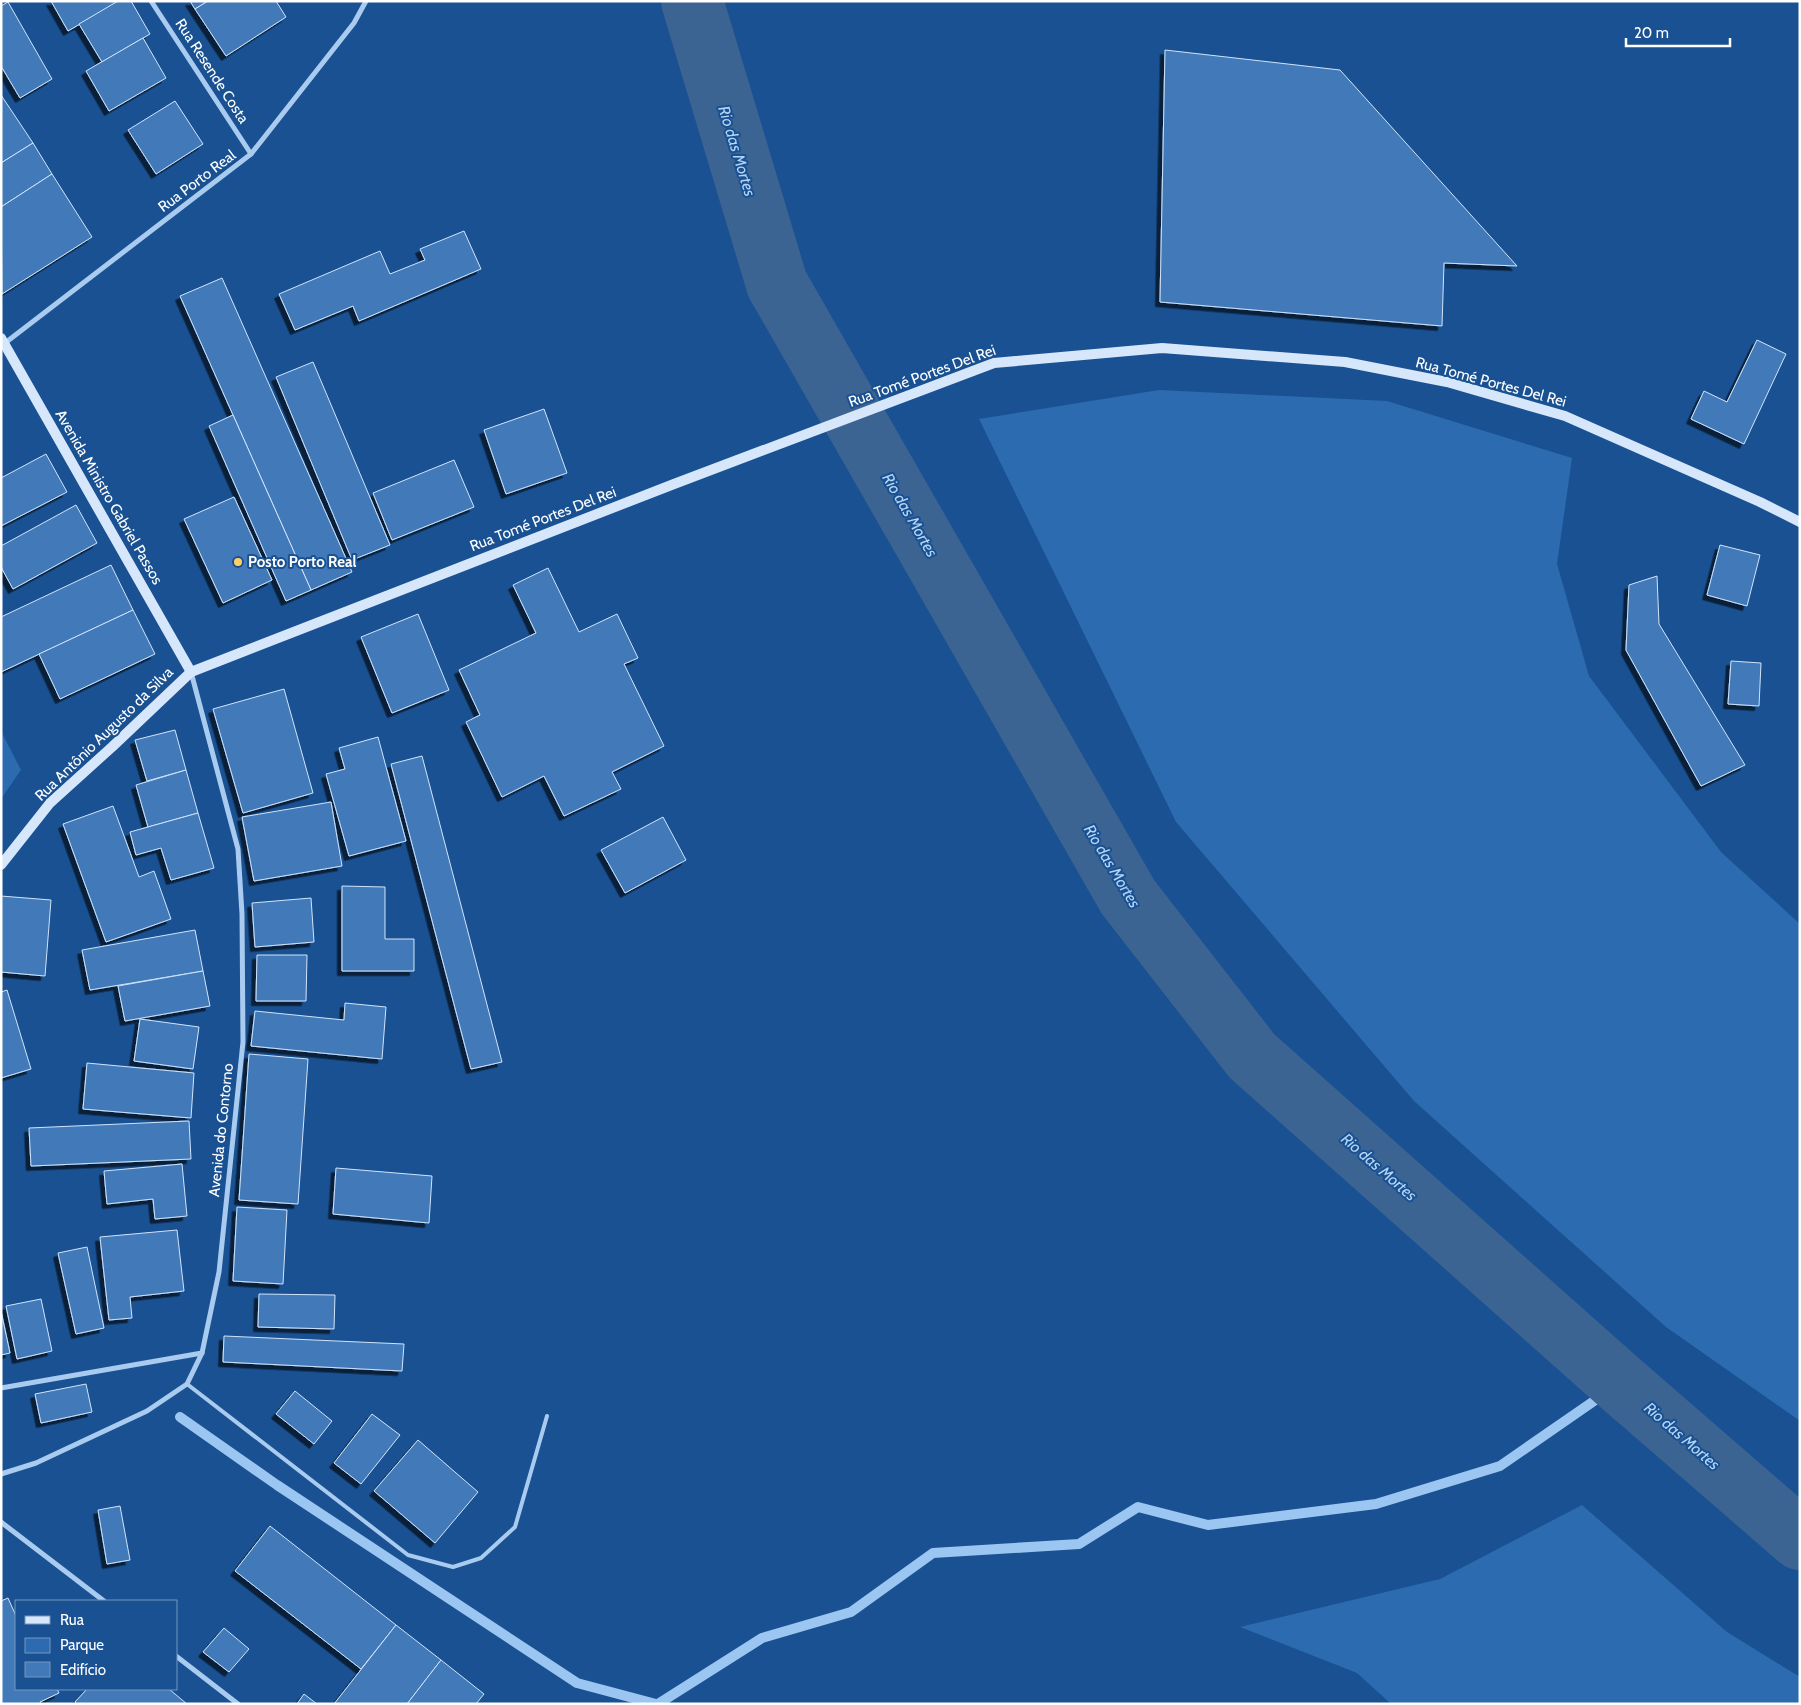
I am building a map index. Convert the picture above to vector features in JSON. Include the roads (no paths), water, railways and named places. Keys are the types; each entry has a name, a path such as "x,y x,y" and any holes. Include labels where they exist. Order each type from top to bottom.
{"main road":[{"name":"Avenida Ministro Gabriel Passos","path":"3,341 191,672"},
{"name":"Rua Tomé Portes Del Rei","path":"191,672 674,484 994,363 1162,348 1345,362 1438,380 1564,416 1760,502 1800,522"},
{"name":"Rua Antônio Augusto da Silva","path":"1,865 50,803 191,672"}],"street":[{"name":"Rua Resende Costa","path":"151,1 251,154"},
{"name":"Rua Porto Real","path":"3,341 251,154 354,23 366,1"},
{"name":"Avenida do Contorno","path":"1,1474 36,1463 148,1411 187,1384 202,1354 219,1272 243,1042 242,914 238,849 191,672"},
{"path":"1,1388 202,1354"},
{"path":"1,1522 103,1600"},
{"path":"178,1658 238,1704"}],"lane":[{"path":"187,1384 408,1555 453,1567 481,1558 515,1527 547,1416"}],"waterway":[{"name":"Rio das Mortes","path":"692,1 777,284 1128,897 1252,1056 1620,1383 1800,1539"},
{"path":"658,1704 762,1638 851,1612 933,1553 1079,1544 1138,1507 1208,1525 1376,1504 1500,1466 1620,1383"},
{"path":"180,1417 277,1485 577,1683 656,1704"}],"place":[{"name":"Posto Porto Real","path":"238,562"}]}
